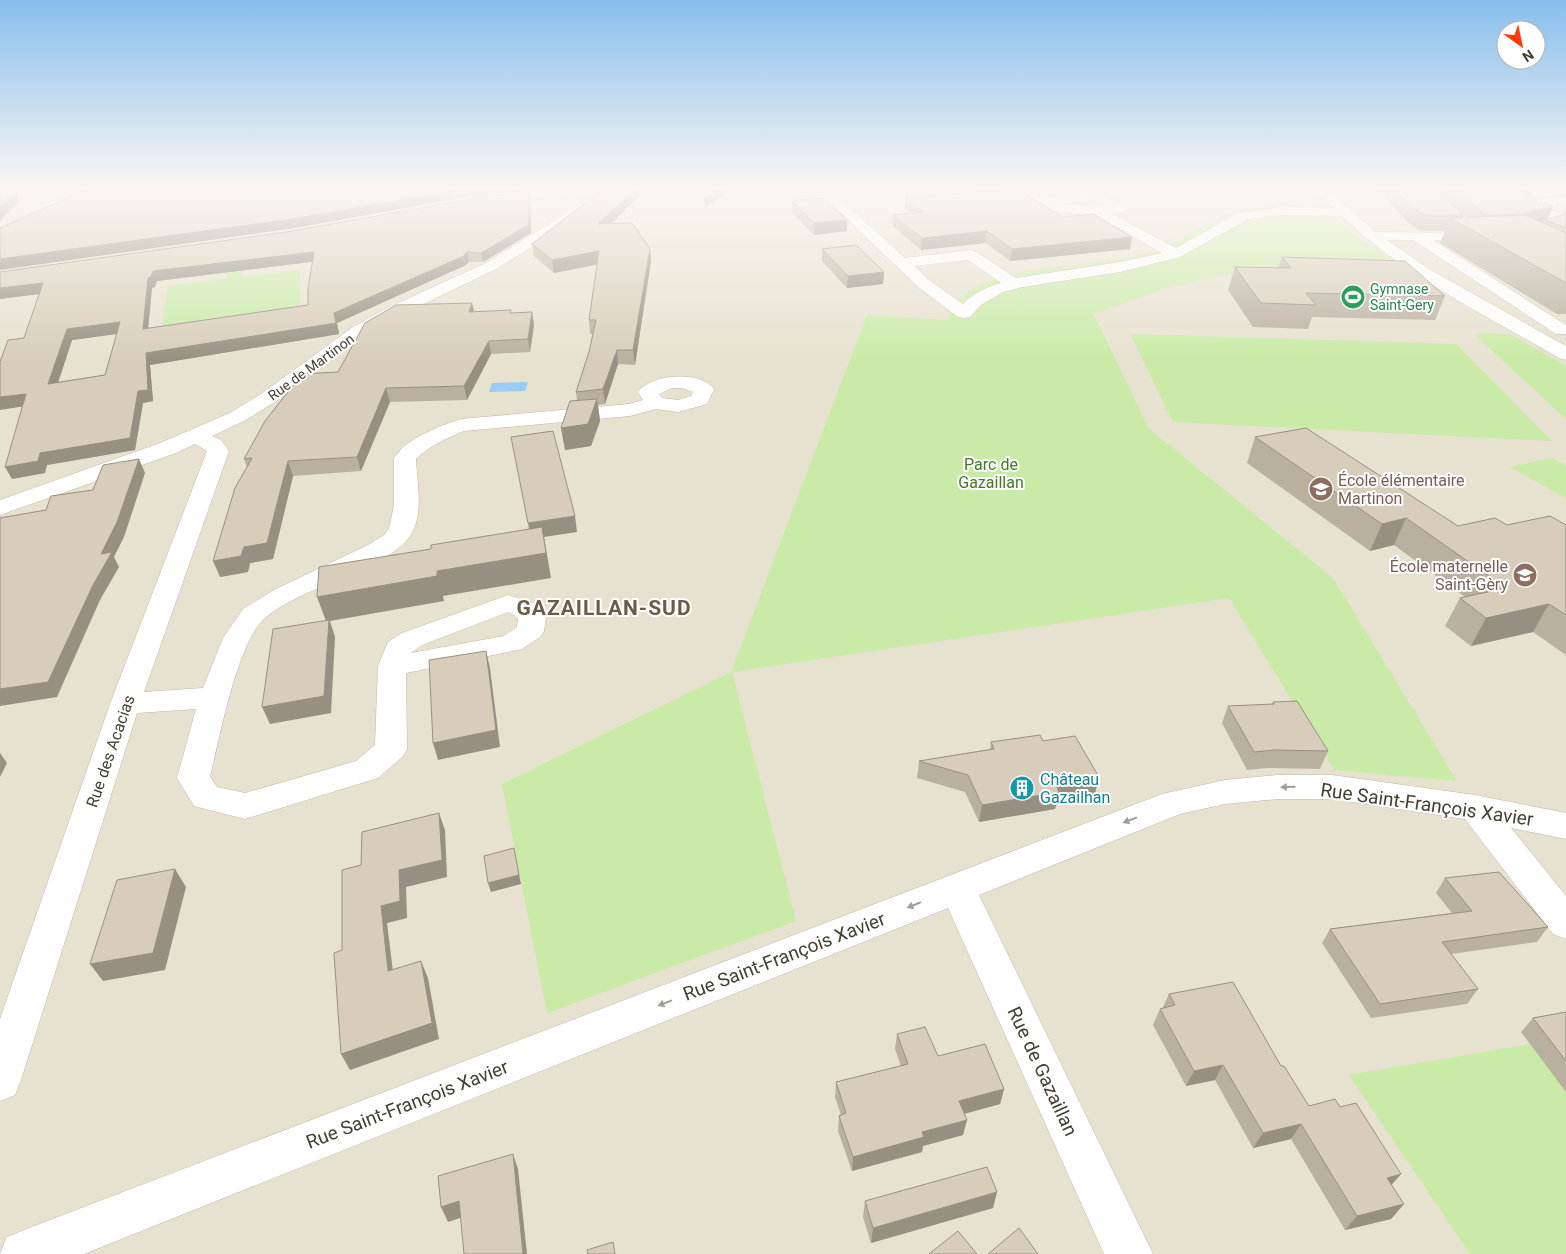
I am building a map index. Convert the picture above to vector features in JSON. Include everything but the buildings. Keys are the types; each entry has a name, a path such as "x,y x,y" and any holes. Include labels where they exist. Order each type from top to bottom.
{"street":[{"name":"Rue de Martinon","path":"0,508 197,436 237,417 268,398 374,322 502,260 527,245"},
{"path":"886,245 920,279 983,297"},
{"path":"1158,245 1175,254"},
{"path":"937,284 964,313 975,302 997,289 1014,284 1155,260 1175,254 1194,245"},
{"path":"1383,245 1429,276 1566,354"},
{"path":"1430,245 1564,330"},
{"path":"903,263 971,255 1014,284"},
{"path":"967,274 995,271"},
{"path":"1524,331 1564,330"},
{"path":"392,666 391,749 367,770 245,806 206,797 193,778 214,697 240,630 255,612 279,598 382,547 401,533 405,518 405,458 415,447 461,425 630,410 655,403"},
{"name":"Rue des Acacias","path":"0,1080 125,704 218,451 213,445 197,436"},
{"path":"125,704 214,697"},
{"name":"Rue Saint-François Xavier","path":"24,1254 1174,803 1225,792 1278,787 1332,787 1476,808 1566,826"},
{"path":"1476,808 1566,923"},
{"name":"Rue de Gazaillan","path":"957,888 1129,1254"}],"shaded area":[{"path":"0,245 1566,245 1566,1254 0,1254"}],"green space":[{"name":"Parc de Gazaillan","path":"1170,245 1369,245 1407,272 1265,269 1222,275 1164,289 1094,314 1148,428 1333,578 1457,781 1334,770 1229,598 732,672 796,921 547,1013 502,784 731,672 867,315 947,320 964,295 981,285 1001,277 1125,258 1146,254"},
{"path":"245,246 242,277 301,270 299,307 162,326 168,286 226,279 230,249"},
{"path":"1130,334 1456,344 1552,441 1173,422"},
{"path":"1476,334 1510,334 1566,366 1566,419 1476,336"},
{"path":"1552,458 1566,466 1566,498 1510,467"},
{"path":"1530,1044 1566,1089 1566,1254 1470,1254 1349,1075"}],"water":[{"path":"528,382 525,391 489,392 492,383"}],"place":[{"name":"Gymnase Saint-Gery","path":"1353,297"},
{"name":"École élémentaire Martinon","path":"1321,489"},
{"name":"École maternelle Saint-Gèry","path":"1525,575"},
{"name":"Château Gazailhan","path":"1022,788"}],"district":[{"name":"GAZAILLAN-SUD","path":"604,608"}]}
